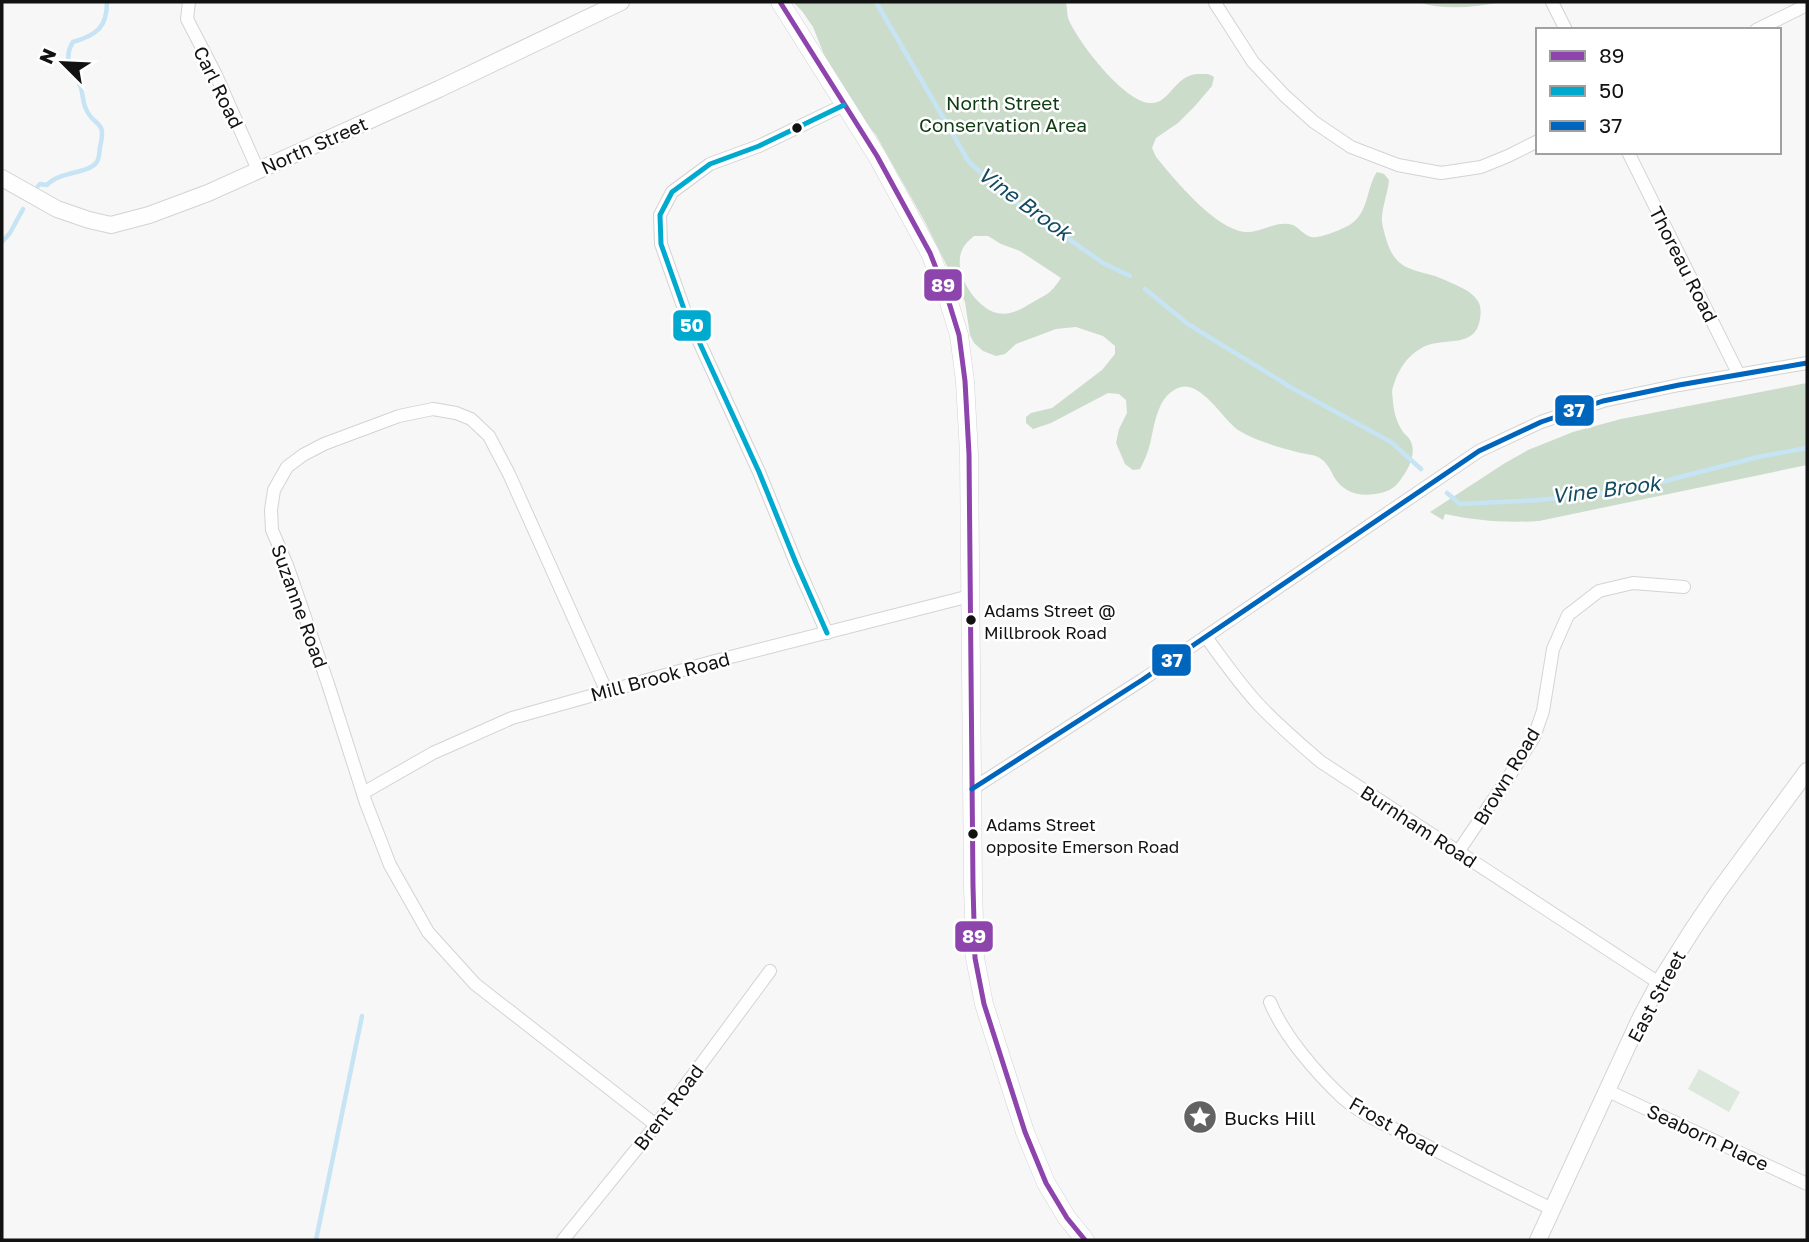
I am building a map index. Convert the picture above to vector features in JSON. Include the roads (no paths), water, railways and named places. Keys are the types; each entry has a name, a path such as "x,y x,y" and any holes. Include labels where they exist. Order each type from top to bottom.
{"main road":[{"path":"780,2 877,156 930,253 959,335 969,454 975,958 984,1004 1025,1132 1046,1183 1067,1218 1085,1240"}],"street":[{"name":"Carl Road","path":"189,2 187,19 216,75 258,170"},
{"name":"North Street","path":"2,178 57,209 89,220 111,225 149,215 196,198 439,89 621,2"},
{"path":"1552,2 1565,28"},
{"path":"1215,3 1253,62 1277,88 1314,122 1350,147 1398,165 1441,173 1481,167 1536,142"},
{"path":"1760,28 1807,5"},
{"path":"827,633 759,472 684,309 661,244 660,215 672,192 710,164 759,146 844,105"},
{"name":"Thoreau Road","path":"1629,154 1739,375"},
{"path":"972,789 1206,637 1479,451 1541,422 1603,401 1807,363"},
{"name":"Suzanne Road","path":"606,690 509,474 489,436 471,419 433,409 399,416 324,444 286,467 274,490 272,530 287,565 390,866 428,932 475,984 656,1125"},
{"name":"Brown Road","path":"1458,852 1534,737 1543,711 1553,649 1568,615 1599,591 1633,583 1684,587"},
{"name":"Mill Brook Road","path":"363,793 433,753 512,718 715,660 970,596"},
{"name":"Burnham Road","path":"1206,637 1259,705 1321,762 1660,984"},
{"name":"East Street","path":"1538,1240 1640,1019 1660,984 1718,892 1807,771"},
{"name":"Brent Road","path":"563,1240 656,1125 769,971"},
{"name":"Frost Road","path":"1270,1002 1292,1040 1346,1100 1377,1120 1552,1209"},
{"name":"Seaborn Place","path":"1608,1091 1807,1184"}],"waterway":[{"path":"38,186 92,167 98,159 101,127 86,109 68,55 73,42 94,33 103,24 107,2"},
{"name":"Vine Brook","path":"876,2 969,162 1010,198 1103,263 1130,276"},
{"path":"2,242 23,209"},
{"name":"Vine Brook","path":"1145,289 1188,324 1292,388 1391,442 1421,469"},
{"name":"Vine Brook","path":"1447,493 1460,504 1539,500 1630,490 1758,457 1807,448"},
{"path":"316,1240 362,1016"}],"place":[{"name":"Adams Street @ Millbrook Road","path":"971,620"},
{"name":"Adams Street opposite Emerson Road","path":"973,834"},
{"name":"Bucks Hill","path":"1200,1117"}],"park label":[{"name":"North Street Conservation Area","path":"1003,113"}]}
